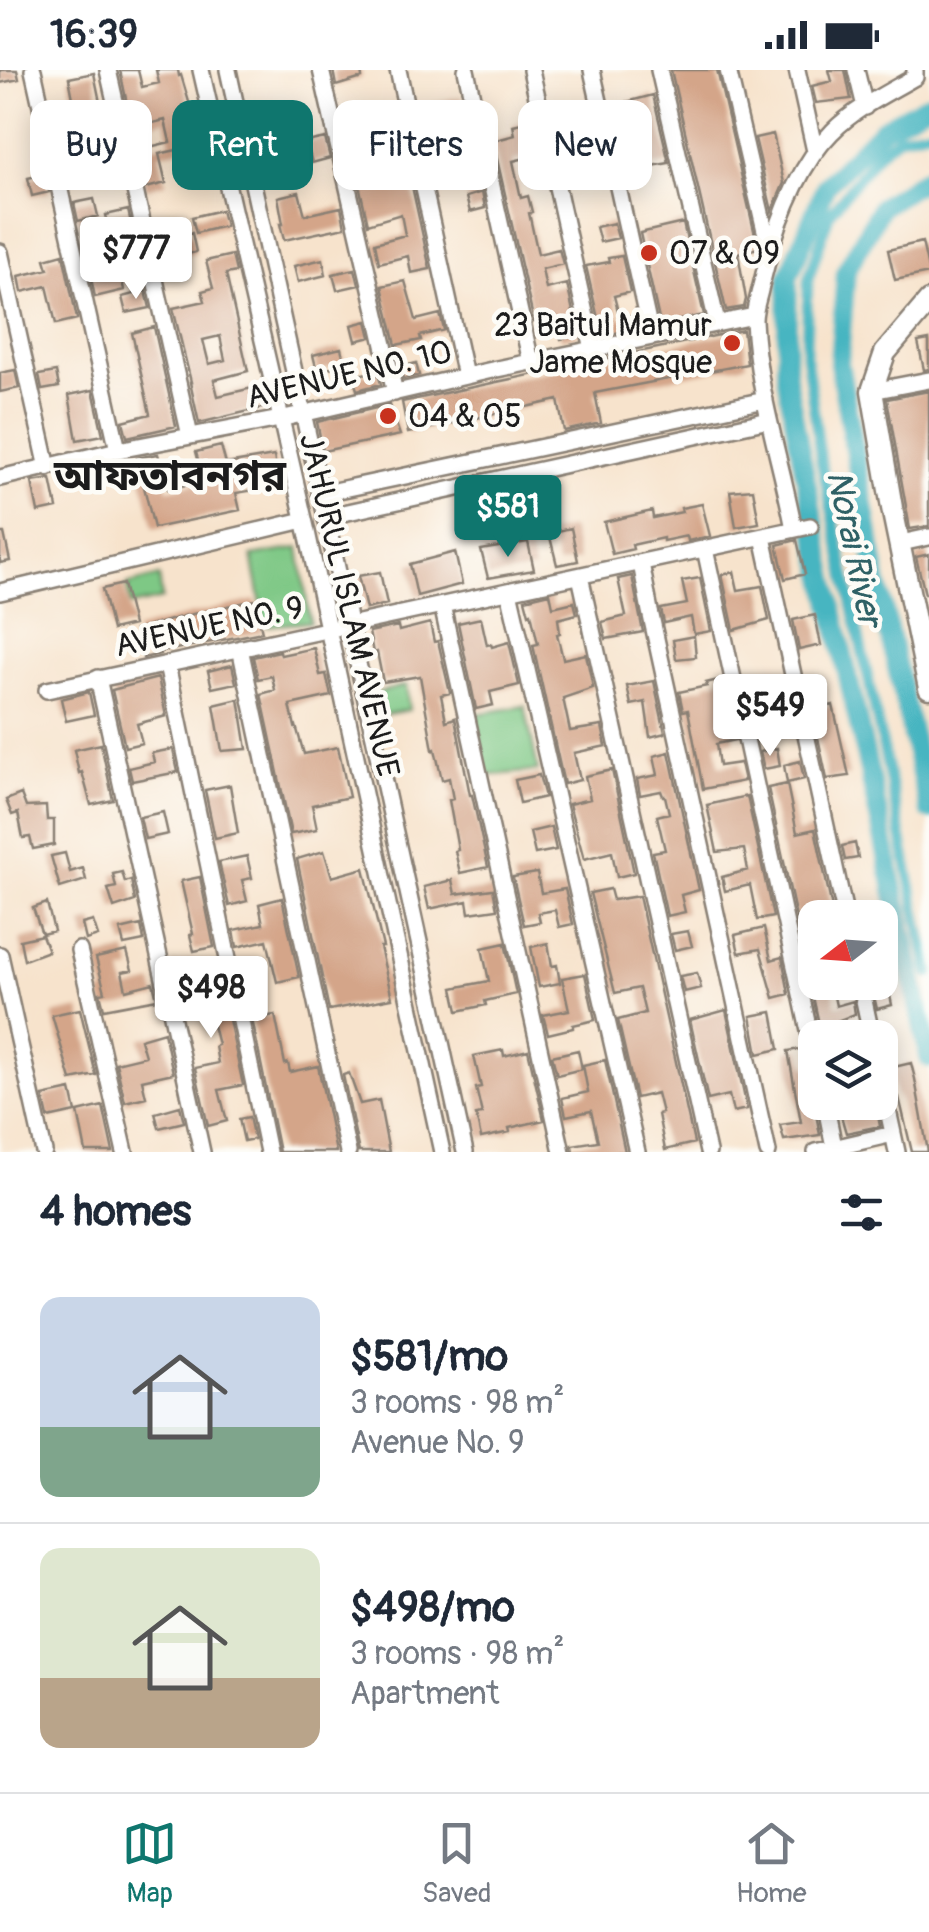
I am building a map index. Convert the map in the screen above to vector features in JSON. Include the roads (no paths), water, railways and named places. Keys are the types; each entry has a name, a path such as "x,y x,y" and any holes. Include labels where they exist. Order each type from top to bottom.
{"main road":[{"path":"929,301 886,354 872,391 929,685"}],"street":[{"path":"33,70 118,450"},
{"path":"108,70 190,436"},
{"name":"JAHURUL ISLAM AVENUE","path":"201,70 442,1152"},
{"name":"JAHURUL ISLAM AVENUE","path":"228,70 466,1152"},
{"path":"321,70 394,393"},
{"path":"398,70 465,376"},
{"path":"466,70 531,362"},
{"path":"531,70 593,350"},
{"path":"592,70 651,336"},
{"path":"659,70 713,324"},
{"path":"728,70 770,252"},
{"path":"797,70 815,151"},
{"path":"856,70 865,107"},
{"path":"325,517 769,420 754,316 770,252 796,185 815,151 834,129 915,74"},
{"path":"0,252 48,468"},
{"name":"AVENUE NO. 10","path":"0,478 754,316"},
{"path":"872,391 929,380"},
{"path":"320,494 765,400"},
{"name":"AVENUE NO. 9","path":"47,690 802,528 769,420"},
{"path":"0,592 304,520"},
{"path":"763,537 842,900"},
{"path":"901,544 929,537"},
{"path":"705,549 807,1020"},
{"path":"641,563 768,1152"},
{"path":"580,576 708,1152"},
{"path":"509,591 636,1152"},
{"path":"442,605 562,1152"},
{"path":"240,648 348,1152"},
{"path":"167,664 268,1152"},
{"path":"98,678 202,1152"},
{"path":"79,950 125,1152"},
{"path":"0,955 44,1152"},
{"path":"828,1120 835,1150"},
{"path":"890,1120 897,1152"},
{"path":"816,1152 893,1134"}],"waterway":[{"name":"Norai River","path":"929,103 883,128 826,185 788,278 786,377 929,1058"},
{"path":"929,130 900,136 880,151 830,213 808,280 806,355 821,461 929,973"},
{"name":"Norai River","path":"929,176 881,207 846,271 839,363 878,584 929,810"}],"place":[{"name":"07 & 09","path":"649,253"},
{"name":"23 Baitul Mamur Jame Mosque","path":"732,343"},
{"name":"04 & 05","path":"388,416"}],"district":[{"name":"আফতাবনগর","path":"170,475"}]}
